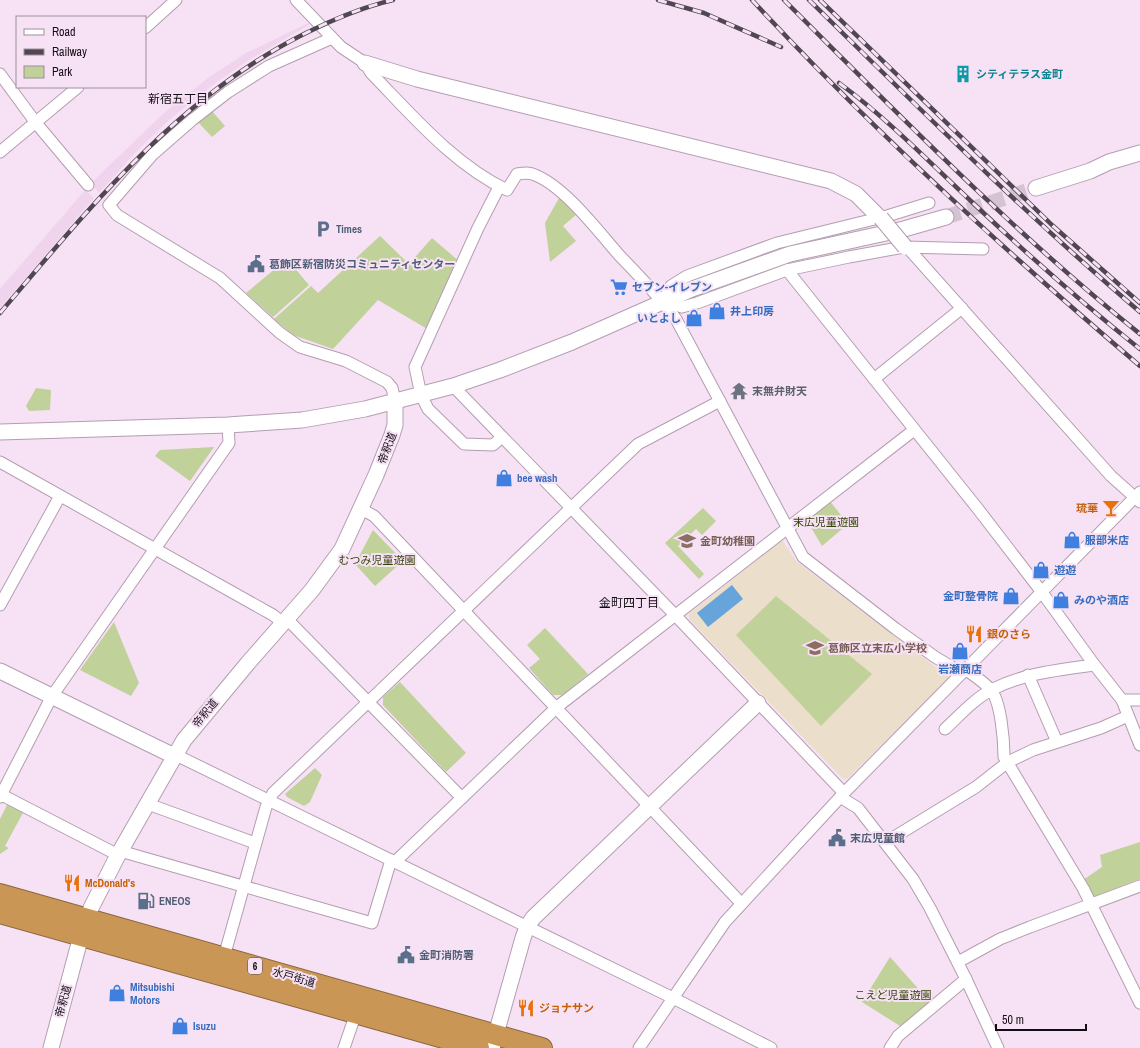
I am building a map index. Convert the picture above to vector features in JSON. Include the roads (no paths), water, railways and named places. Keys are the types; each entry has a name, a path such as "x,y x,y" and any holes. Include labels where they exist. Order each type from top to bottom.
{"highway":[{"name":"水戸街道","path":"0,894 84,927 356,1013 479,1048"},
{"name":"水戸街道","path":"0,913 84,927 224,957 494,1041 542,1048"}],"street":[{"path":"146,27 176,0"},
{"path":"296,0 341,48 365,63 417,79 831,181 856,194 962,308 1111,476 1138,498 1041,591 842,795 753,893 741,903 725,922 639,1048"},
{"path":"332,38 269,66 228,92 192,120 153,154 109,205 117,215 220,278 280,333 300,347 346,361 388,382 392,388 395,401"},
{"path":"365,63 371,73 439,142 470,168 506,190 517,174 526,172 547,181 571,201 663,301 676,319 806,560 935,657 964,671 991,690 1000,715 1004,739 1004,757 1092,905 1140,1003"},
{"path":"0,74 36,123 88,185"},
{"path":"0,152 77,88"},
{"path":"1036,188 1090,171 1109,162 1140,153"},
{"path":"499,187 478,228 415,368 421,394 428,409 464,444 492,445 502,437"},
{"path":"663,301 672,286 687,276 777,243 879,218 929,203"},
{"path":"0,432 228,425 302,420 365,409 453,386 542,355 692,289 790,254 904,229 946,217"},
{"path":"663,301 682,307 787,270 905,247 982,249"},
{"path":"787,270 1041,591 1094,665 1122,700 1140,745"},
{"path":"874,379 962,308"},
{"path":"453,386 675,615 842,795 858,808 886,842 913,879 958,962 998,1048"},
{"name":"帝釈道","path":"51,1048 84,927 119,853 184,740 211,706 331,566 361,509 392,435 395,426 395,401"},
{"path":"224,957 255,843 268,800 273,793 638,444 720,401"},
{"path":"228,425 229,443 52,696 0,796 119,853 243,886 372,923 394,861 400,858 557,707 914,430"},
{"path":"0,462 285,621 462,798"},
{"path":"0,605 60,496"},
{"path":"361,509 374,516 557,707 741,903"},
{"path":"945,729 964,711 991,690 1028,675 1094,665"},
{"path":"0,671 394,861 772,1048"},
{"path":"1028,675 1057,742"},
{"path":"1122,700 1140,700"},
{"path":"494,1041 527,927 533,918 758,703"},
{"path":"886,842 976,786 1008,762 1033,750 1101,728 1128,716"},
{"path":"148,804 255,843"},
{"path":"958,962 1006,937 1140,886"},
{"path":"890,1048 898,1036 966,979"},
{"path":"344,1048 356,1013"}],"water":[{"path":"732,585 743,599 708,627 697,613"}],"tunnel":[{"path":"946,217 1036,188"}],"railway":[{"path":"0,313 103,194 177,121 217,88 260,59 306,33 349,14 393,0"},
{"path":"658,0 704,13 781,47"},
{"path":"752,0 798,49 892,143 1039,279 1140,366"},
{"path":"784,0 1002,214 1047,255 1140,334"},
{"path":"809,0 1013,198 1140,312"},
{"path":"820,0 1052,225 1140,303"},
{"path":"839,83 908,141 994,223 1055,278 1140,349"}],"place":[{"name":"シティテラス金町","path":"963,74"},
{"name":"Times","path":"323,229"},
{"name":"葛飾区新宿防災コミュニティセンター","path":"256,264"},
{"name":"セブン-イレブン","path":"619,287"},
{"name":"井上印房","path":"717,311"},
{"name":"いとよし","path":"694,318"},
{"name":"末無弁財天","path":"739,391"},
{"name":"bee wash","path":"504,478"},
{"name":"琉華","path":"1111,508"},
{"name":"服部米店","path":"1072,540"},
{"name":"金町幼稚園","path":"687,541"},
{"name":"遊遊","path":"1041,570"},
{"name":"金町整骨院","path":"1011,596"},
{"name":"みのや酒店","path":"1061,600"},
{"name":"銀のさら","path":"974,634"},
{"name":"葛飾区立末広小学校","path":"815,648"},
{"name":"岩瀬商店","path":"960,651"},
{"name":"末広児童館","path":"837,838"},
{"name":"McDonald's","path":"72,883"},
{"name":"ENEOS","path":"146,901"},
{"name":"金町消防署","path":"406,955"},
{"name":"Mitsubishi Motors","path":"117,993"},
{"name":"ジョナサン","path":"526,1008"},
{"name":"Isuzu","path":"180,1026"}],"district":[{"name":"新宿五丁目","path":"178,99"},
{"name":"金町四丁目","path":"629,603"}],"park label":[{"name":"末広児童遊園","path":"826,522"},
{"name":"むつみ児童遊園","path":"377,560"},
{"name":"こえど児童遊園","path":"893,995"}]}
